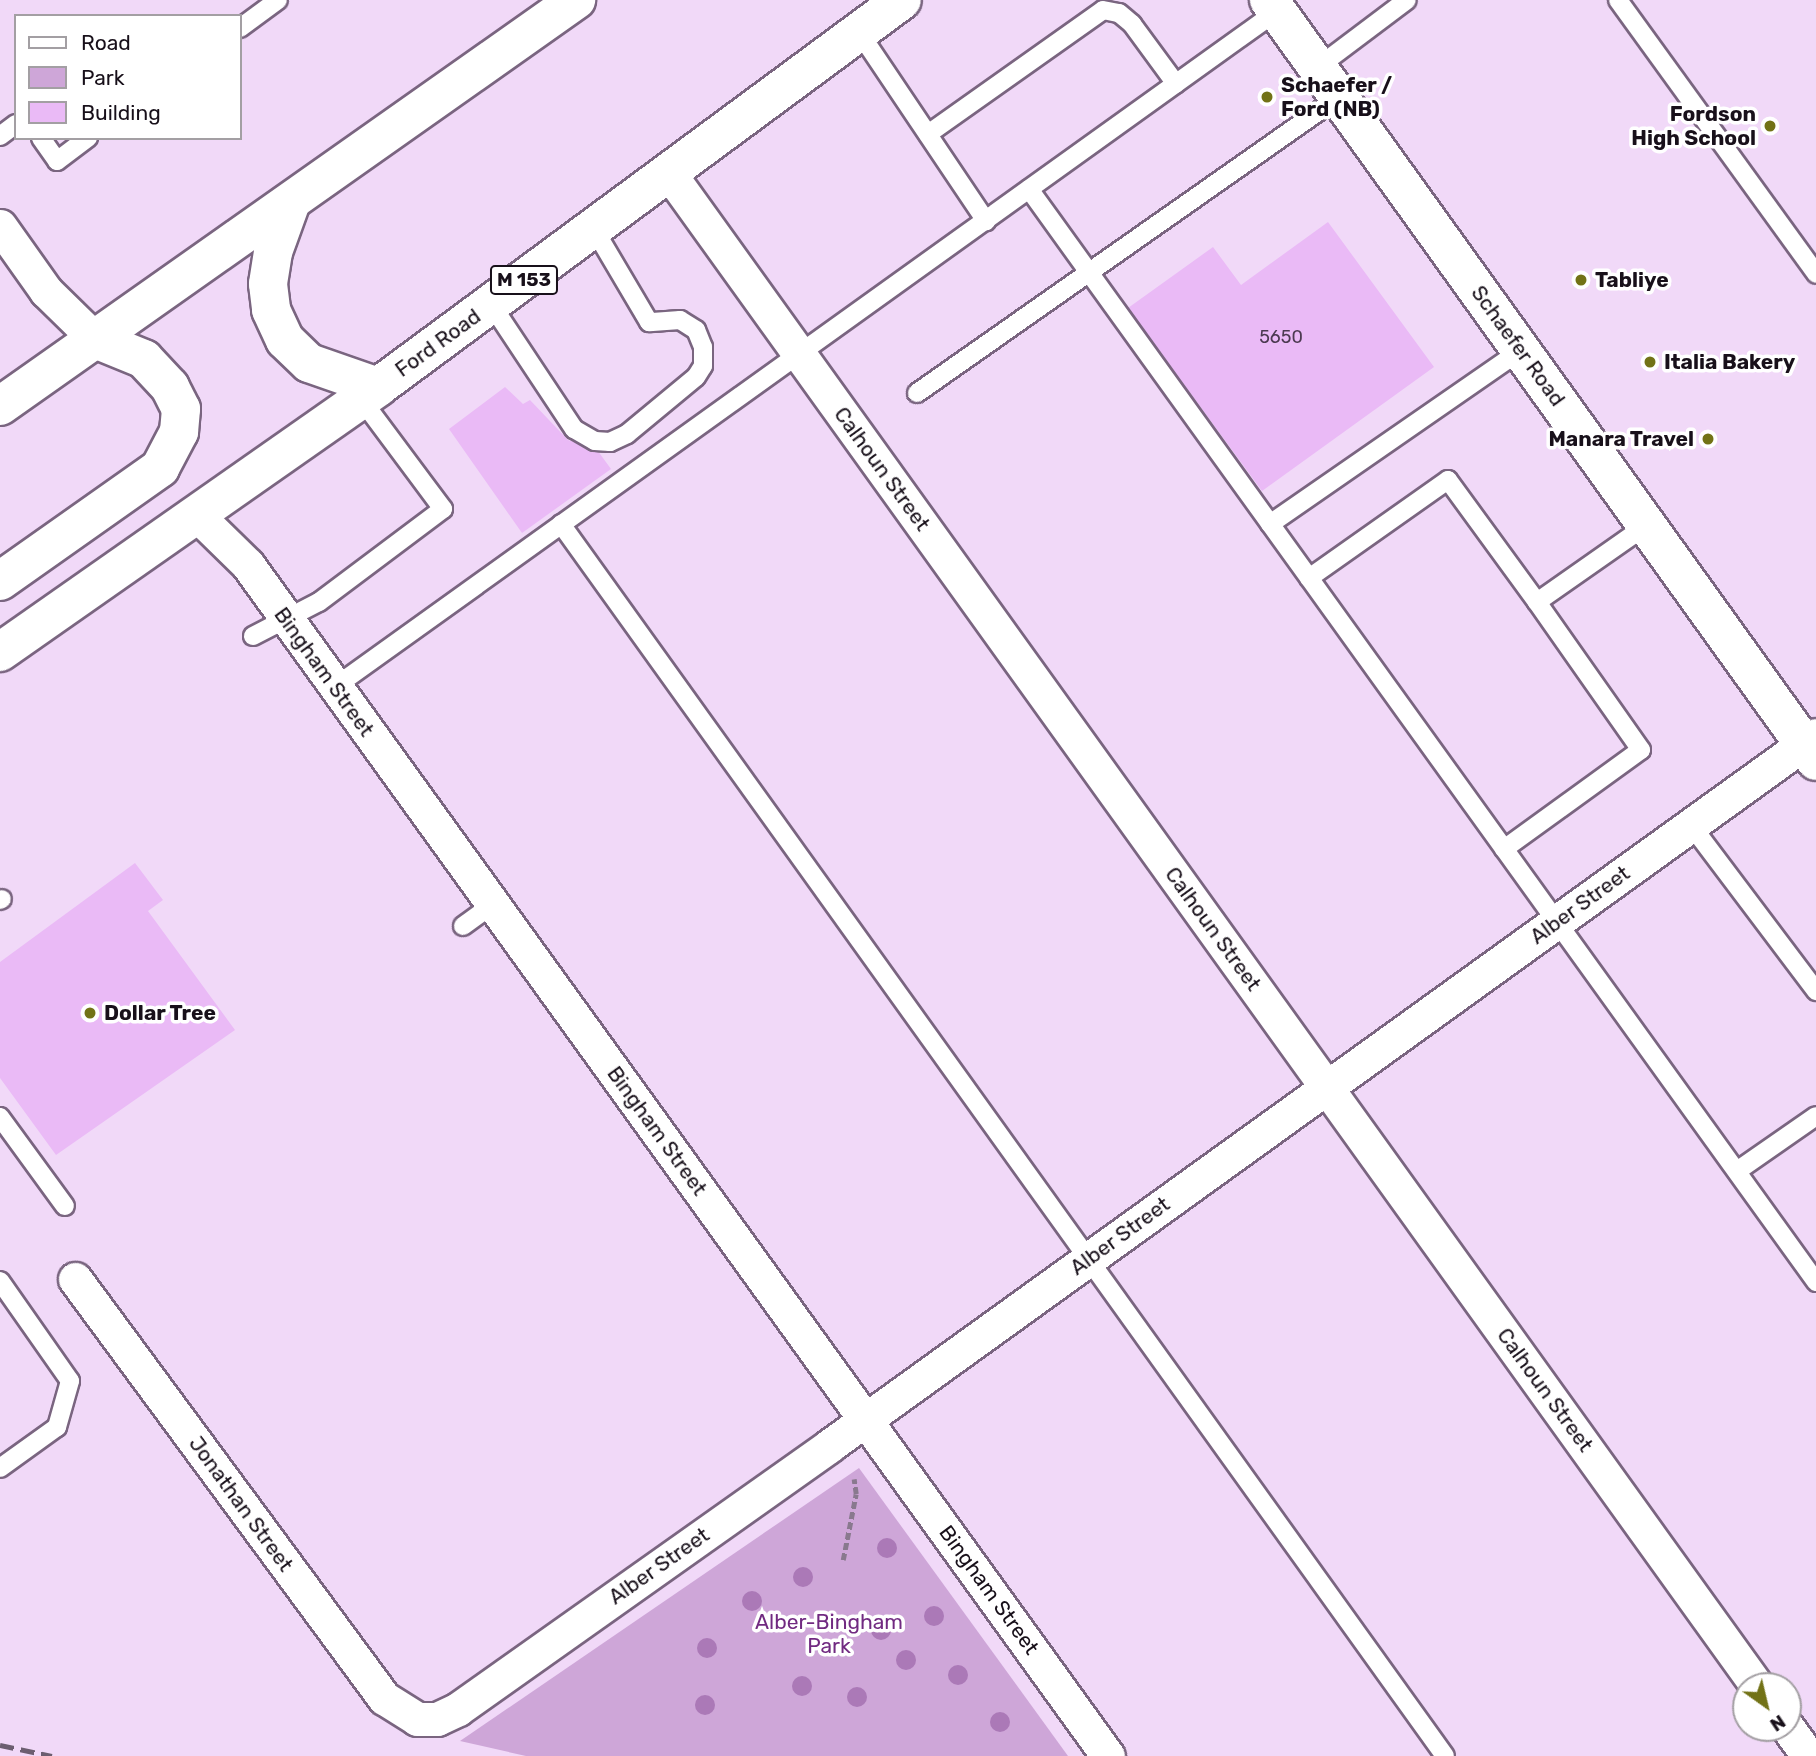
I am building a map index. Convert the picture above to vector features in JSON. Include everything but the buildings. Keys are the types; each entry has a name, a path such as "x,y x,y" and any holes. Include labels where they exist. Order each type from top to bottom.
{"main road":[{"name":"Ford Road","path":"0,652 370,393 902,0"},
{"path":"0,406 291,202 559,5"},
{"name":"Schaefer Road","path":"1273,6 1647,525 1812,747"},
{"path":"291,202 273,252 268,284 271,310 280,330 309,363 370,393"},
{"path":"0,581 160,468 179,432 181,409 170,387 144,359 94,339"}],"street":[{"name":"Calhoun Street","path":"669,173 1747,1672"},
{"path":"0,226 46,291 94,339"},
{"name":"Bingham Street","path":"195,514 248,565 1108,1756"},
{"name":"Alber Street","path":"417,1718 437,1718 458,1709 1691,825 1812,747"},
{"name":"Jonathan Street","path":"75,1279 384,1699 417,1718"}],"lane":[{"path":"242,27 278,0"},
{"path":"918,393 1088,271 1329,82 1407,0"},
{"path":"1618,0 1816,274"},
{"path":"335,686 1176,84 1273,6"},
{"path":"928,134 1103,10 1119,13 1132,24 1176,84"},
{"path":"859,32 986,221"},
{"path":"42,140 57,161 85,140"},
{"path":"1029,189 1737,1171 1811,1263 1816,1282"},
{"path":"491,304 574,429 595,441 610,442 627,434 696,377 703,366 703,347 696,330 680,320 649,323 594,229"},
{"path":"1270,524 1521,350"},
{"path":"253,636 319,602 443,509 370,393"},
{"path":"1309,578 1448,480 1537,602 1641,750 1504,849"},
{"path":"561,524 1445,1756"},
{"path":"1537,602 1647,525"},
{"path":"1691,825 1816,991"},
{"path":"463,926 493,904"},
{"path":"1737,1171 1816,1116"},
{"path":"0,1117 65,1206"},
{"path":"0,1281 70,1381 57,1427 0,1468"}],"path":[{"path":"843,1560 856,1494 854,1479"}],"green space":[{"name":"Alber-Bingham Park","path":"859,1468 1068,1756 526,1756 460,1741"}],"railway":[{"path":"0,1745 52,1756"}],"place":[{"name":"Schaefer / Ford (NB)","path":"1267,97"},
{"name":"Fordson High School","path":"1770,126"},
{"name":"Tabliye","path":"1581,280"},
{"name":"Italia Bakery","path":"1650,362"},
{"name":"Manara Travel","path":"1708,439"},
{"name":"Dollar Tree","path":"90,1013"}]}
